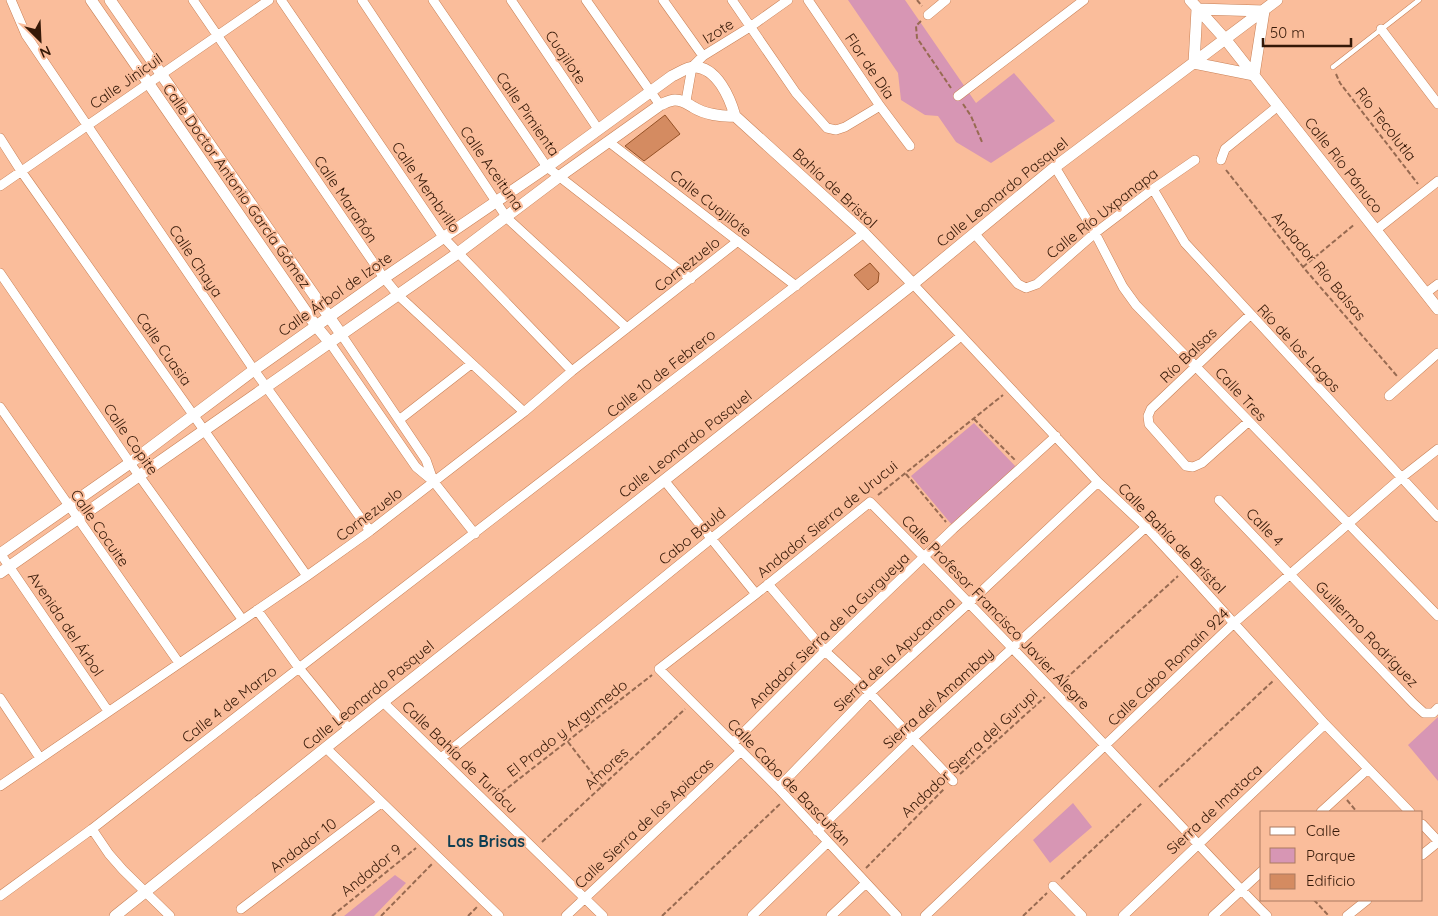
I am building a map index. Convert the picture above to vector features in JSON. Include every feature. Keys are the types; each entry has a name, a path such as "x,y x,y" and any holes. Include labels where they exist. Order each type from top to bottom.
{"street":[{"name":"Calle Chaya","path":"11,0 26,35 254,370 370,531"},
{"name":"Calle Doctor Antonio García Gómez","path":"91,0 316,326 330,343 416,466 434,482 475,534"},
{"name":"Calle Doctor Antonio García Gómez","path":"110,0 400,420 426,460 434,482"},
{"name":"Calle Marañón","path":"193,0 384,278 399,296 524,412"},
{"name":"Calle Jinicuil","path":"0,186 268,0"},
{"name":"Calle Membrillo","path":"281,0 443,237 572,372"},
{"name":"Calle Aceituna","path":"362,0 507,218 628,328"},
{"name":"Calle Pimienta","path":"433,0 547,167 691,279"},
{"path":"586,0 660,105"},
{"path":"662,0 703,56"},
{"path":"732,0 802,101 827,128 836,130 845,127 880,106"},
{"name":"Izote","path":"692,67 703,56 750,27 788,0"},
{"name":"Flor de Día","path":"808,0 880,106 910,146"},
{"path":"928,15 946,0"},
{"path":"958,96 1084,0"},
{"name":"Calle Leonardo Pasquel","path":"115,916 913,284 1055,167 1277,0"},
{"name":"Cuajilote","path":"515,1 598,129"},
{"path":"1194,4 1264,10 1254,75 1194,63 1194,4"},
{"name":"Calle Río Pánuco","path":"1194,4 1226,40 1438,309"},
{"path":"1381,29 1438,104"},
{"name":"Calle Árbol de Izote","path":"0,553 69,507 254,370 384,278 547,167 672,76 692,67"},
{"path":"686,101 692,67"},
{"name":"Bahía de Bristol","path":"692,67 702,68 719,80 735,116 864,233 913,284"},
{"path":"5,570 204,429 399,296 507,218 560,176 660,105 673,100 686,101 702,111 725,117 735,116"},
{"path":"1221,160 1225,149 1278,106"},
{"name":"Calle Cuasia","path":"0,138 307,576"},
{"name":"Calle Cuajilote","path":"609,142 796,286"},
{"name":"Calle Río Uxpanapa","path":"974,234 1018,284 1026,288 1037,284 1094,233 1195,160"},
{"name":"Calle Tres","path":"1055,167 1094,233 1111,267 1136,305 1438,616"},
{"path":"1376,230 1438,182"},
{"name":"Río de los Lagos","path":"1153,189 1185,244 1438,517"},
{"name":"Calle 10 de Febrero","path":"475,534 864,233"},
{"name":"Cornezuelo","path":"0,786 370,531 524,412 738,241"},
{"name":"Calle Copite","path":"0,273 130,463 242,619"},
{"name":"Calle Bahía de Brístol","path":"913,284 1098,482 1146,527 1325,724 1409,811"},
{"path":"1426,293 1438,284"},
{"name":"Río Balsas","path":"1248,422 1202,463 1193,467 1186,466 1167,445 1149,424 1148,416 1151,409 1250,314"},
{"name":"Cabo Bauld","path":"441,758 961,336"},
{"path":"1389,396 1438,353"},
{"path":"400,420 471,364"},
{"name":"Calle Cocuite","path":"0,407 179,663"},
{"name":"Andador Sierra de la Gurgueya","path":"734,744 826,651 953,529 1056,436"},
{"name":"Calle Cabo Romaín 924","path":"925,916 1234,623 1401,478 1438,449"},
{"path":"664,480 756,594"},
{"name":"Sierra de la Apucarana","path":"778,788 870,693 1098,482"},
{"name":"Calle 4","path":"1219,500 1290,574"},
{"name":"Calle Profesor Francisco Javier Alegre","path":"870,502 969,603 1240,890 1267,916"},
{"name":"Andador Sierra de Urucui","path":"659,669 870,502"},
{"name":"Sierra del Amambay","path":"817,831 912,739 1146,527"},
{"name":"Calle 4 de Marzo","path":"0,896 92,829 475,534"},
{"name":"Avenida del Árbol","path":"0,553 5,570 108,711"},
{"name":"Guillermo Rodríguez","path":"1290,574 1424,713 1434,712 1438,708"},
{"path":"768,584 826,651 870,693 953,780"},
{"path":"257,610 299,668 349,730"},
{"name":"Calle Cabo de Bascuñán","path":"659,669 778,788 897,916"},
{"path":"0,698 40,758"},
{"name":"Calle Bahía de Turiacu","path":"383,702 603,916"},
{"name":"Sierra de Imataca","path":"1123,916 1325,724"},
{"path":"326,748 499,916"},
{"name":"Calle Sierra de los Apiacas","path":"566,916 741,751"},
{"path":"1322,811 1368,769"},
{"name":"Andador 10","path":"241,909 381,803"},
{"path":"1423,825 1438,842 1423,854"},
{"path":"92,829 113,860 170,916"},
{"path":"752,916 828,842"},
{"path":"1213,916 1260,873"},
{"path":"832,916 866,883"},
{"path":"1053,886 1082,916"},
{"path":"1347,916 1366,901"}],"lane":[{"path":"1333,67 1419,0"}],"path":[{"path":"917,0 928,15 916,26 918,38 946,83 958,96 971,116 982,142"},
{"name":"Río Tecolutla","path":"1333,67 1340,83 1425,192"},
{"name":"Andador Río Balsas","path":"1221,160 1228,172 1303,267 1404,383"},
{"path":"1303,267 1365,216"},
{"name":"Andador Sierra de Urucui","path":"870,502 1011,389"},
{"path":"973,419 1022,467"},
{"path":"906,474 953,529"},
{"name":"Andador Sierra del Gurupi","path":"859,875 953,780 1185,569"},
{"name":"El Prado y Argumedo","path":"488,804 659,669"},
{"name":"Amores","path":"535,849 692,702"},
{"path":"568,742 603,787"},
{"path":"1342,792 1356,811"},
{"path":"662,916 787,798"},
{"name":"Andador 9","path":"332,916 424,842"},
{"path":"381,916 439,857"},
{"path":"1315,901 1329,916"}],"green space":[{"path":"848,0 905,0 976,103 1014,73 1055,121 991,163 956,142 938,116 925,115 901,100 898,73"},
{"path":"974,423 1017,468 952,525 911,476"},
{"path":"1438,717 1438,781 1408,745"},
{"path":"1073,803 1092,827 1050,863 1033,840"},
{"path":"395,875 406,883 374,916 344,916"}],"building":[{"path":"665,115 680,134 644,161 625,146"},
{"path":"870,263 879,273 878,282 868,290 854,275"}],"district":[{"name":"Las Brisas","path":"486,841"}]}
